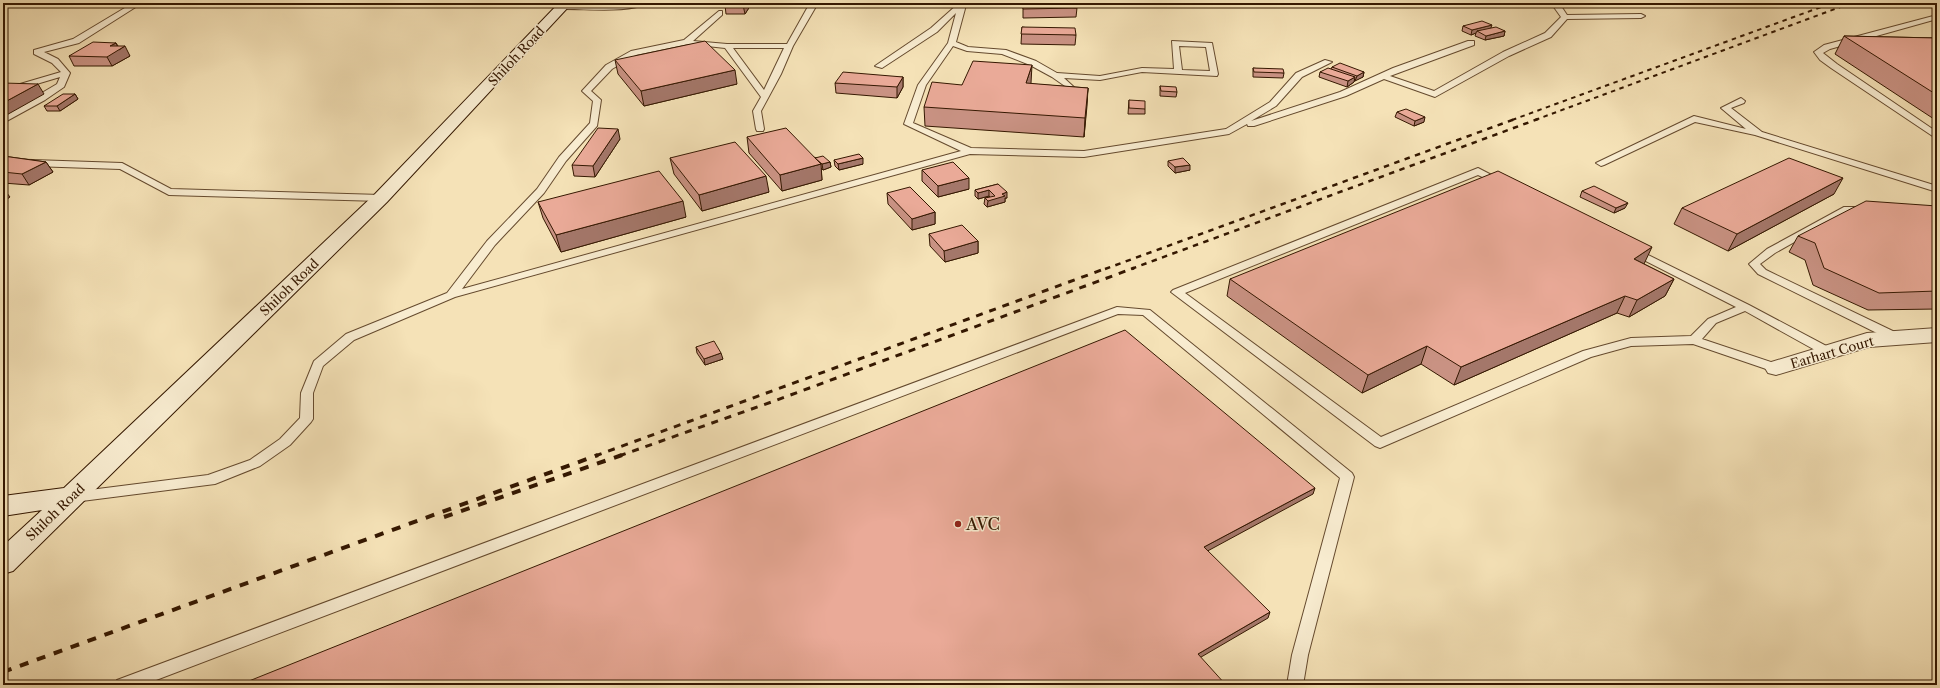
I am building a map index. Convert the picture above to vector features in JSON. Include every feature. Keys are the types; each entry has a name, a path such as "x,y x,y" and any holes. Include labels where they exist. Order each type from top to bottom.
{"main road":[{"path":"566,4 612,6 637,3"},
{"name":"Shiloh Road","path":"3,562 381,198 566,4"},
{"name":"Earhart Court","path":"1776,368 1867,340 1937,335"},
{"path":"3,506 31,500 70,497"}],"lane":[{"path":"66,74 55,61 38,52 76,41 138,3"},
{"path":"760,129 757,111 777,74 789,46 814,3"},
{"path":"1555,3 1564,17"},
{"path":"962,4 952,43 922,85 908,124 970,151"},
{"path":"879,66 934,30 962,4"},
{"path":"687,42 719,13"},
{"path":"1384,76 1435,94 1506,54 1548,35 1564,17 1641,16"},
{"path":"1937,17 1827,48 1818,52 1823,58 1834,66 1937,136"},
{"path":"452,295 491,243 541,191 562,159 594,124 597,100 586,91 608,67 634,53 687,42 727,46 789,46"},
{"path":"952,43 967,49 1003,52 1033,63 1055,75 1072,89"},
{"path":"1055,75 1100,78 1142,70 1178,72 1214,74 1209,45 1175,43 1178,72"},
{"path":"70,497 210,480 255,463 285,442 306,419 307,393 318,364 350,337 452,295 970,151 1084,154 1229,131 1343,94 1384,76 1471,43"},
{"path":"727,46 765,97"},
{"path":"1229,131 1274,104 1299,75 1328,62"},
{"path":"3,92 22,85 66,74"},
{"path":"3,120 42,98 61,84 66,74"},
{"path":"1741,101 1725,108 1759,134"},
{"path":"1601,163 1694,118 1759,134 1937,189"},
{"path":"3,162 122,166 169,192 381,198"},
{"path":"1513,189 1478,171 1177,292 1380,443 1586,354 1631,342 1694,340 1776,368"},
{"path":"1871,211 1844,210 1772,251 1754,264 1762,272 1895,337"},
{"path":"1625,246 1745,307 1828,352"},
{"path":"1694,340 1712,321 1745,307"},
{"path":"123,685 1117,310 1146,312 1347,477 1300,655 1295,685"}],"building":[{"path":"726,3 745,3 743,5 725,5"},
{"path":"1023,3 1076,3 1077,8 1023,9"},
{"path":"1482,21 1492,25 1472,30 1463,26"},
{"path":"1022,27 1075,28 1076,35 1021,34"},
{"path":"1496,27 1505,31 1486,36 1477,31"},
{"path":"1844,36 1937,38 1937,95"},
{"path":"705,41 735,70 641,91 615,60"},
{"path":"93,42 116,43 110,46 125,46 107,57 69,56"},
{"path":"973,61 1032,65 1026,83 1088,88 1085,118 924,107 932,82 962,85"},
{"path":"1340,63 1364,72 1357,76 1332,67"},
{"path":"1253,68 1283,69 1284,73 1254,72"},
{"path":"1328,68 1355,77 1348,81 1320,72"},
{"path":"843,72 903,77 897,87 835,83"},
{"path":"3,83 38,84 3,103"},
{"path":"1160,86 1176,87 1177,92 1161,91"},
{"path":"63,94 75,94 57,106 44,106"},
{"path":"1129,100 1145,101 1145,109 1129,108"},
{"path":"1406,109 1425,117 1415,121 1397,112"},
{"path":"598,128 618,129 593,166 572,165"},
{"path":"786,128 821,164 780,175 747,137"},
{"path":"735,142 766,176 699,195 670,158"},
{"path":"859,154 863,158 838,164 834,160"},
{"path":"3,156 46,162 22,174 3,172"},
{"path":"823,156 830,162 822,164 815,158"},
{"path":"1183,158 1190,165 1175,167 1168,161"},
{"path":"1789,158 1843,178 1737,234 1682,208"},
{"path":"953,162 969,178 938,186 922,170"},
{"path":"659,171 683,201 556,235 538,202"},
{"path":"1498,171 1652,247 1634,259 1674,279 1637,300 1625,296 1461,367 1427,346 1368,375 1230,279"},
{"path":"998,184 1007,192 1002,194 1005,196 988,201 985,198 995,196 989,190 978,193 975,190"},
{"path":"1594,186 1628,203 1616,208 1582,191"},
{"path":"910,187 935,212 912,219 887,193"},
{"path":"1866,201 1937,206 1937,291 1879,293 1824,268 1815,243 1798,236"},
{"path":"962,225 978,241 944,251 929,234"},
{"name":"AVC","path":"1125,330 1315,488 1204,547 1270,612 1198,654 1226,685 239,685"},
{"path":"714,341 721,353 704,359 696,347"}],"railway":[{"path":"1512,120 1832,3"},
{"path":"1535,120 1851,3"},
{"path":"1105,269 1515,119"},
{"path":"1131,269 1538,119"},
{"path":"595,456 1107,268"},
{"path":"619,456 777,400 1134,268"},
{"path":"3,672 598,455"},
{"path":"444,517 622,455"}],"place":[{"name":"AVC","path":"958,524"}]}
